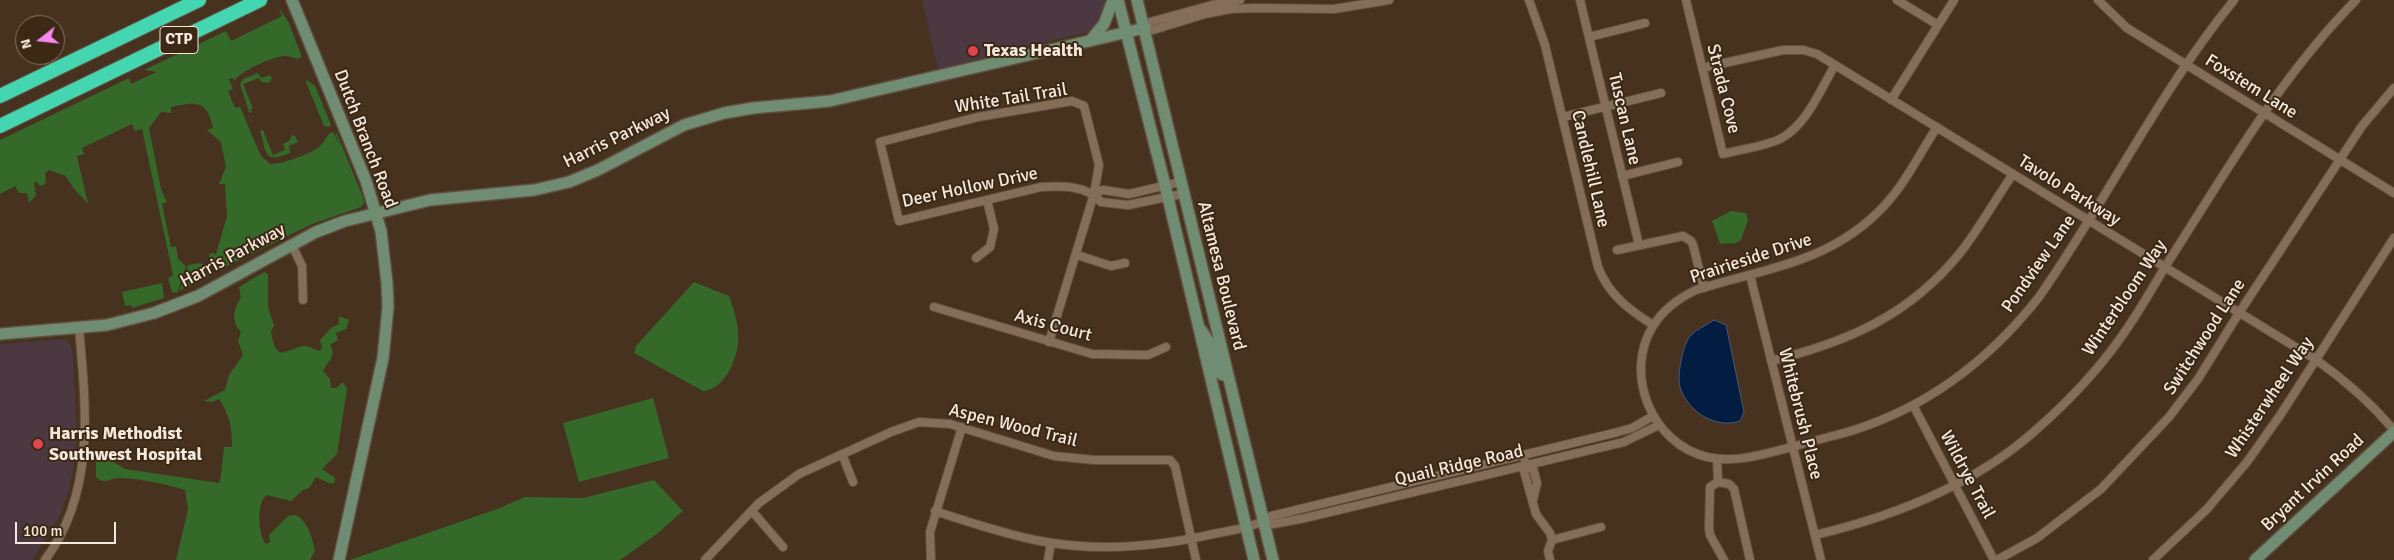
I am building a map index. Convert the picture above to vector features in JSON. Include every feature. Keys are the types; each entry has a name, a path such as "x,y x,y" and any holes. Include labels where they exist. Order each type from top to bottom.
{"highway":[{"name":"CTP","path":"0,96 199,0"},
{"name":"CTP","path":"0,126 260,0"}],"street":[{"name":"Dutch Branch Road","path":"292,0 366,181 381,231 388,283 388,307 383,358 339,560"},
{"path":"1090,41 1104,24 1113,0"},
{"name":"Altamesa Boulevard","path":"1118,0 1128,33 1254,560"},
{"name":"Altamesa Boulevard","path":"1137,0 1182,194 1273,560"},
{"name":"Harris Parkway","path":"0,334 79,328 123,322 170,308 198,296 316,232 376,212 430,200 534,190 569,182 598,170 684,126 724,113 753,108 830,101 1128,33 1145,28 1150,22 1212,5 1240,3 1334,9 1389,0"},
{"name":"Candlehill Lane","path":"1529,0 1545,45 1602,278 1619,301 1653,325"},
{"name":"Tuscan Lane","path":"1580,0 1639,245"},
{"name":"Strada Cove","path":"1686,0 1724,154 1773,142 1791,132 1804,117 1835,65"},
{"path":"1897,0 1938,25"},
{"path":"1891,100 1954,0"},
{"name":"Foxstem Lane","path":"2098,0 2127,28 2394,193"},
{"name":"Pondview Lane","path":"1653,416 1659,425 1682,446 1717,459 1738,460 1853,430 1912,405 1964,372 2011,330 2053,276 2186,65 2234,0"},
{"name":"Winterbloom Way","path":"1815,535 1906,508 1955,485 1989,465 2025,439 2084,383 2124,333 2264,112 2297,65 2356,0"},
{"path":"1589,37 1644,24"},
{"name":"Tavolo Parkway","path":"1702,68 1793,48 1817,54 2315,359 2350,384 2374,407 2394,431"},
{"name":"Switchwood Lane","path":"1996,560 2037,538 2101,489 2169,417 2198,379 2339,159 2362,126 2394,88"},
{"path":"1563,117 1662,93"},
{"name":"White Tail Trail","path":"880,142 978,117 1072,101 1084,106 1099,165 1094,194 1077,255 1049,342"},
{"name":"Prairieside Drive","path":"1653,416 1644,394 1641,366 1643,348 1653,325 1661,314 1678,301 1704,288 1790,265 1818,254 1862,226 1885,205 1937,127"},
{"name":"Deer Hollow Drive","path":"880,142 899,221 1041,187 1065,186 1094,194 1101,202 1128,205 1166,191 1180,182"},
{"path":"1622,176 1678,162"},
{"path":"1771,361 1815,350 1855,335 1914,298 1940,276 1960,252 2012,174"},
{"name":"Deer Hollow Drive","path":"1094,194 1103,190 1129,194 1166,191 1182,194"},
{"path":"976,258 990,247 994,229 987,200"},
{"path":"1617,250 1679,236 1687,238 1693,245 1704,288"},
{"name":"Whisterwheel Way","path":"2152,560 2207,509 2247,462 2281,414 2394,238"},
{"path":"292,245 302,266 303,300"},
{"path":"1077,255 1111,266 1125,263"},
{"name":"Whitebrush Place","path":"1750,275 1821,560"},
{"name":"Axis Court","path":"934,308 1092,354 1148,355 1166,347"},
{"path":"1198,327 1207,336 1218,372 1222,375 1227,375"},
{"path":"45,560 70,515 84,462 85,427 79,328"},
{"name":"Wildrye Trail","path":"1912,405 1996,560"},
{"name":"Quail Ridge Road","path":"935,511 981,526 1050,543 1108,546 1191,539 1263,522 1271,516 1632,428 1653,416"},
{"name":"Aspen Wood Trail","path":"705,560 752,510 774,491 799,474 891,432 919,422 962,427 1054,456 1094,460 1170,460 1175,466 1191,539"},
{"name":"Quail Ridge Road","path":"1263,522 1273,524 1305,518 1526,467 1624,442 1659,425"},
{"path":"930,560 930,532 935,511 962,427"},
{"name":"Bryant Irvin Road","path":"2255,560 2394,431"},
{"path":"842,454 853,482"},
{"path":"1523,455 1526,467 1533,468 1537,483 1533,502 1536,514 1550,533 1552,540 1548,551 1550,560"},
{"path":"1717,459 1718,482"},
{"path":"1724,560 1708,528 1710,488 1718,482 1729,484 1734,489 1750,560"},
{"path":"752,510 783,547"},
{"path":"1552,540 1602,528"},
{"path":"1191,539 1196,560"},
{"path":"1048,560 1050,543"}],"shaded area":[{"name":"Texas Health","path":"922,0 1106,0 1107,6 1103,20 1088,32 938,69"},
{"name":"Harris Methodist Southwest Hospital","path":"66,339 72,348 77,431 70,486 60,515 32,560 0,560 0,344"}],"green space":[{"path":"278,7 288,21 302,57 297,59 286,56 274,58 243,73 234,81 233,78 229,79 233,89 228,91 235,108 240,107 261,156 270,164 288,161 311,152 320,146 328,135 333,132 342,149 335,133 337,134 363,197 364,202 361,207 312,224 217,271 209,257 210,253 216,254 227,216 225,184 219,184 226,167 221,142 207,130 213,128 207,112 203,107 193,104 171,107 171,113 161,112 149,128 161,189 167,202 162,204 171,247 176,246 178,259 186,266 177,293 172,292 168,278 173,275 142,129 135,131 132,124 82,148 84,154 77,156 88,204 66,176 49,170 45,173 46,181 44,184 40,186 36,181 34,183 36,195 29,203 27,193 19,193 15,186 0,194 0,140 129,78 131,84 157,72 144,70 226,31 231,41 282,16"},
{"path":"258,73 261,78 270,75 272,78 269,83 261,82 259,78 243,84 253,108 251,110 252,113 249,112 240,84 243,79"},
{"path":"307,80 315,86 331,125 329,127 324,126 306,82"},
{"path":"263,130 273,155 285,150 283,144 289,141 292,135 295,136 298,142 289,146 290,153 270,157 265,151 260,131"},
{"path":"1731,211 1746,213 1748,220 1741,240 1736,243 1720,244 1712,221"},
{"path":"200,263 204,265 209,276 179,291 188,265"},
{"path":"264,272 268,274 268,306 274,326 271,331 273,342 279,352 305,346 320,351 322,347 320,340 332,327 339,324 339,316 349,320 346,329 336,333 338,340 330,345 333,352 323,371 330,379 331,388 336,388 343,382 347,389 337,454 322,469 335,478 335,482 331,484 316,477 309,488 303,490 291,501 267,495 263,498 261,504 260,527 266,544 270,542 269,535 288,516 295,515 306,525 315,551 310,560 176,560 188,510 185,490 137,479 117,478 108,481 99,480 96,477 96,461 107,458 125,469 219,483 224,447 232,447 231,428 226,411 219,399 212,402 204,401 225,390 229,375 243,355 238,341 241,332 234,320 236,307 241,298 239,287"},
{"path":"694,282 729,296 738,329 737,351 730,370 718,384 711,389 703,391 634,353 636,346"},
{"path":"162,283 164,298 132,308 131,305 125,306 122,292"},
{"path":"653,398 669,458 579,482 563,423"},
{"path":"654,480 683,511 657,534 620,560 350,560 497,509 525,497 583,498"}],"water":[{"path":"1714,320 1726,325 1744,412 1740,421 1731,423 1713,421 1697,412 1685,398 1680,386 1680,364 1688,339 1696,331"}],"place":[{"name":"Texas Health","path":"973,51"},
{"name":"Harris Methodist Southwest Hospital","path":"38,444"}]}
